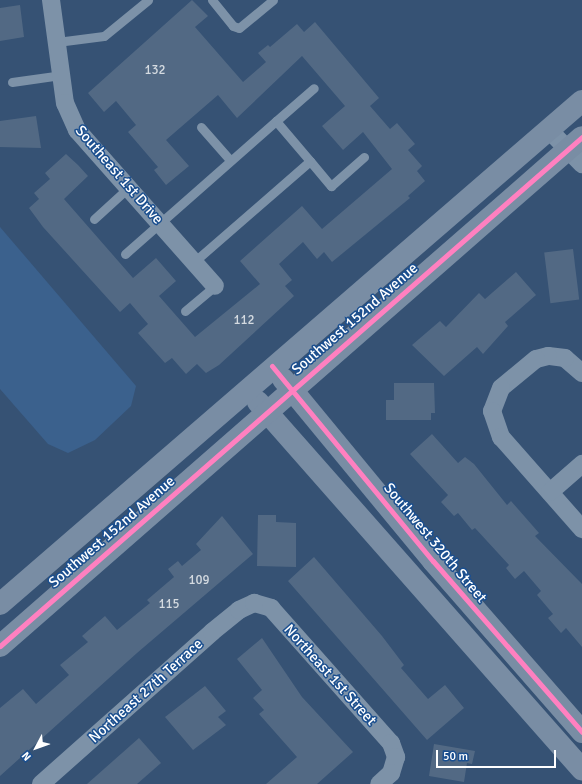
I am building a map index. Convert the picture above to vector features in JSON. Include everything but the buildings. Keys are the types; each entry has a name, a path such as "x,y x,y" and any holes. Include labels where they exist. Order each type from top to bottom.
{"street":[{"name":"Southeast 1st Drive","path":"51,0 64,103 77,130 215,286"},
{"name":"Southwest 152nd Avenue","path":"0,604 272,366 548,129 581,103"},
{"path":"548,129 577,150"},
{"name":"Southwest 152nd Avenue","path":"0,646 292,390 577,150"},
{"path":"582,373 565,358 548,356 536,359 506,384 497,394 492,411 497,430 582,529"},
{"name":"Southwest 320th Street","path":"272,366 432,561 582,732"},
{"path":"246,389 268,412 582,770"},
{"path":"550,492 582,464"},
{"name":"Northeast 1st Street","path":"254,603 271,608 391,743 396,757 391,773 379,784"},
{"name":"Northeast 27th Terrace","path":"41,784 212,632 239,610 254,603"}],"lane":[{"path":"57,42 104,36 148,0"},
{"path":"212,0 233,26 240,28 273,0"},
{"path":"12,82 61,75"},
{"path":"125,254 230,160 314,88"},
{"path":"276,121 331,186 364,157"},
{"path":"201,128 230,160"},
{"path":"194,262 310,161"},
{"path":"94,219 128,188"},
{"path":"185,312 215,286"}],"water":[{"path":"0,227 136,386 131,406 95,440 68,453 48,444 0,389"}],"cycle path":[{"path":"0,646 582,137"},
{"path":"272,366 433,561 582,732"}]}
